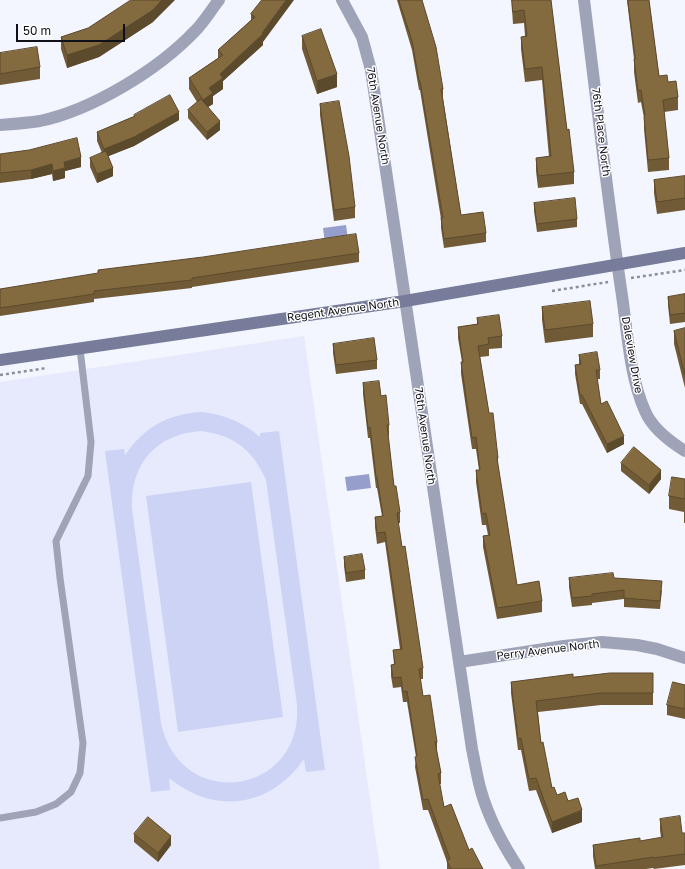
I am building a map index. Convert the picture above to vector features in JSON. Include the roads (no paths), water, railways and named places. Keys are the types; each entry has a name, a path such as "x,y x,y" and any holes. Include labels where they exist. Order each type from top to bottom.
{"street":[{"path":"0,125 41,120 68,112 106,96 148,70 169,54 195,31 220,0"},
{"name":"76th Avenue North","path":"342,0 362,37 371,70 472,749 481,791 502,843 519,869"},
{"name":"76th Place North","path":"584,0 618,265"},
{"name":"Regent Avenue North","path":"0,360 405,301 685,253"},
{"name":"Daleview Drive","path":"618,265 634,378 641,402 645,412 655,426 666,437 685,451"},
{"name":"Perry Avenue North","path":"459,662 564,646 602,642 638,645 657,649 685,658"}],"lane":[{"path":"0,818 36,812 56,804 71,792 80,773 83,743 56,541 64,522 88,476 91,442 80,348"}]}
